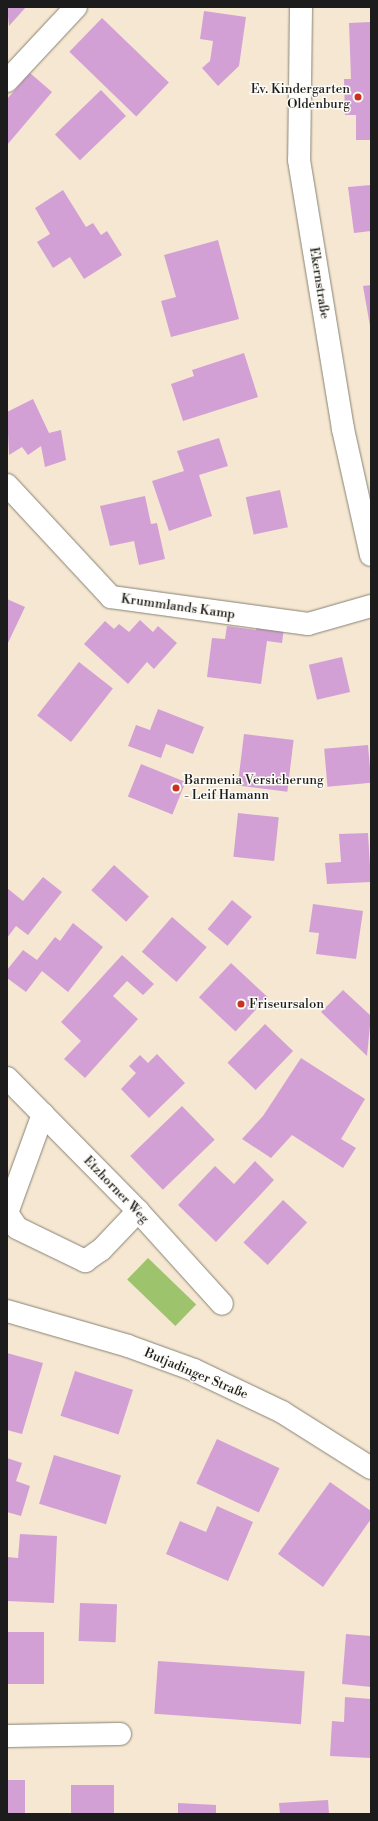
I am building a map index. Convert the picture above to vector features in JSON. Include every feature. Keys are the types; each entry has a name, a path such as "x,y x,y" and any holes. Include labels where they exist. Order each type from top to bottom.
{"street":[{"path":"7,81 76,7"},
{"name":"Ekernstraße","path":"301,7 299,160 343,429 364,477 371,555"},
{"name":"Krummlands Kamp","path":"7,485 111,597 308,624 371,606"},
{"name":"Etzhorner Weg","path":"7,1078 138,1211 222,1304"},
{"path":"43,1114 7,1213 17,1228 86,1260 101,1250 138,1211"},
{"name":"Butjadinger Straße","path":"7,1311 128,1346 194,1370 282,1412 369,1461"},
{"path":"7,1736 120,1734"}],"green space":[{"path":"148,1258 196,1305 175,1326 127,1280"}],"building":[{"path":"7,7 26,7 9,26"},
{"path":"204,11 246,17 239,66 218,86 202,68 210,61 213,41 200,39"},
{"path":"102,18 169,83 136,116 69,52"},
{"name":"Ev. Kindergarten Oldenburg","path":"371,22 371,140 356,140 356,115 345,115 344,79 351,79 349,23"},
{"path":"30,73 52,92 7,145 7,99"},
{"path":"101,90 126,116 80,160 55,134"},
{"path":"371,185 371,231 354,233 348,187"},
{"path":"63,190 86,227 93,223 101,235 107,231 122,255 84,279 70,257 53,268 37,242 50,234 35,208"},
{"path":"218,240 239,319 171,337 161,301 176,297 164,255"},
{"path":"371,285 371,326 370,326 363,286"},
{"path":"244,353 258,397 183,421 171,384 194,376 192,370"},
{"path":"33,399 49,433 61,430 66,460 45,467 41,446 28,455 22,447 9,455 7,412"},
{"path":"219,438 228,466 199,475 212,516 169,531 152,481 184,471 177,451"},
{"path":"280,490 288,527 254,534 246,497"},
{"path":"145,496 151,524 157,523 165,559 139,565 134,541 110,546 100,506"},
{"path":"7,599 25,607 7,645"},
{"path":"140,620 153,632 158,626 177,643 154,669 147,662 128,684 84,644 105,621 114,629 119,624 129,632"},
{"path":"257,625 284,628 282,643 267,641 261,684 207,677 212,638 225,639 227,626 256,630"},
{"path":"342,657 350,692 317,700 309,665"},
{"path":"79,662 113,688 71,742 37,716"},
{"path":"158,709 204,727 193,754 166,744 161,758 128,746 136,725 150,730"},
{"path":"244,734 294,740 287,792 238,786"},
{"path":"368,745 371,783 327,787 324,749"},
{"path":"141,764 186,782 172,814 128,796"},
{"path":"238,813 279,817 274,861 233,857"},
{"path":"368,833 371,882 327,884 325,863 341,862 339,834"},
{"path":"114,865 149,896 126,922 91,890"},
{"path":"43,877 62,892 28,935 16,926 7,938 7,888 23,901"},
{"path":"232,900 252,917 227,946 208,929"},
{"path":"313,904 363,911 356,959 316,954 319,933 309,932"},
{"path":"172,917 207,947 177,982 142,952"},
{"path":"73,923 103,947 68,992 42,971 26,992 7,978 7,970 23,950 37,960 55,937 60,941"},
{"path":"122,955 154,984 143,995 127,981 113,996 138,1019 85,1078 64,1059 81,1041 61,1022"},
{"path":"231,963 268,997 236,1031 199,997"},
{"path":"343,990 371,1016 367,1056 321,1012"},
{"path":"265,1024 293,1051 256,1090 227,1063"},
{"path":"157,1054 185,1083 149,1118 121,1089 136,1073 129,1066 140,1055 148,1063"},
{"path":"301,1058 365,1099 341,1139 356,1148 343,1168 292,1135 271,1158 242,1139 263,1116"},
{"path":"182,1106 215,1140 163,1190 130,1156"},
{"path":"255,1161 274,1180 216,1242 178,1205 215,1166 234,1184"},
{"path":"283,1200 307,1223 268,1265 243,1242"},
{"path":"7,1353 43,1363 22,1434 7,1430"},
{"path":"75,1371 133,1390 118,1435 60,1416"},
{"path":"217,1439 280,1468 259,1513 196,1483"},
{"path":"54,1455 121,1475 106,1524 39,1504"},
{"path":"7,1458 22,1463 16,1481 30,1486 21,1516 7,1512"},
{"path":"330,1482 371,1511 371,1519 323,1587 278,1554"},
{"path":"217,1506 253,1522 228,1581 166,1554 180,1521 206,1532"},
{"path":"20,1534 57,1536 54,1603 7,1601 7,1557 18,1558"},
{"path":"80,1603 117,1604 116,1642 79,1641"},
{"path":"7,1632 44,1632 44,1684 7,1684"},
{"path":"346,1634 371,1636 371,1687 342,1684"},
{"path":"158,1661 305,1671 301,1724 154,1714"},
{"path":"345,1697 371,1699 371,1758 330,1756 332,1721 344,1722"},
{"path":"7,1780 25,1780 25,1814 7,1814"},
{"path":"71,1785 114,1785 114,1814 71,1814"},
{"path":"328,1800 329,1814 280,1814 279,1803"},
{"path":"178,1803 216,1805 216,1814 178,1814"}],"place":[{"name":"Ev. Kindergarten Oldenburg","path":"358,97"},
{"name":"Barmenia Versicherung - Leif Hamann","path":"176,788"},
{"name":"Friseursalon","path":"241,1004"}]}
